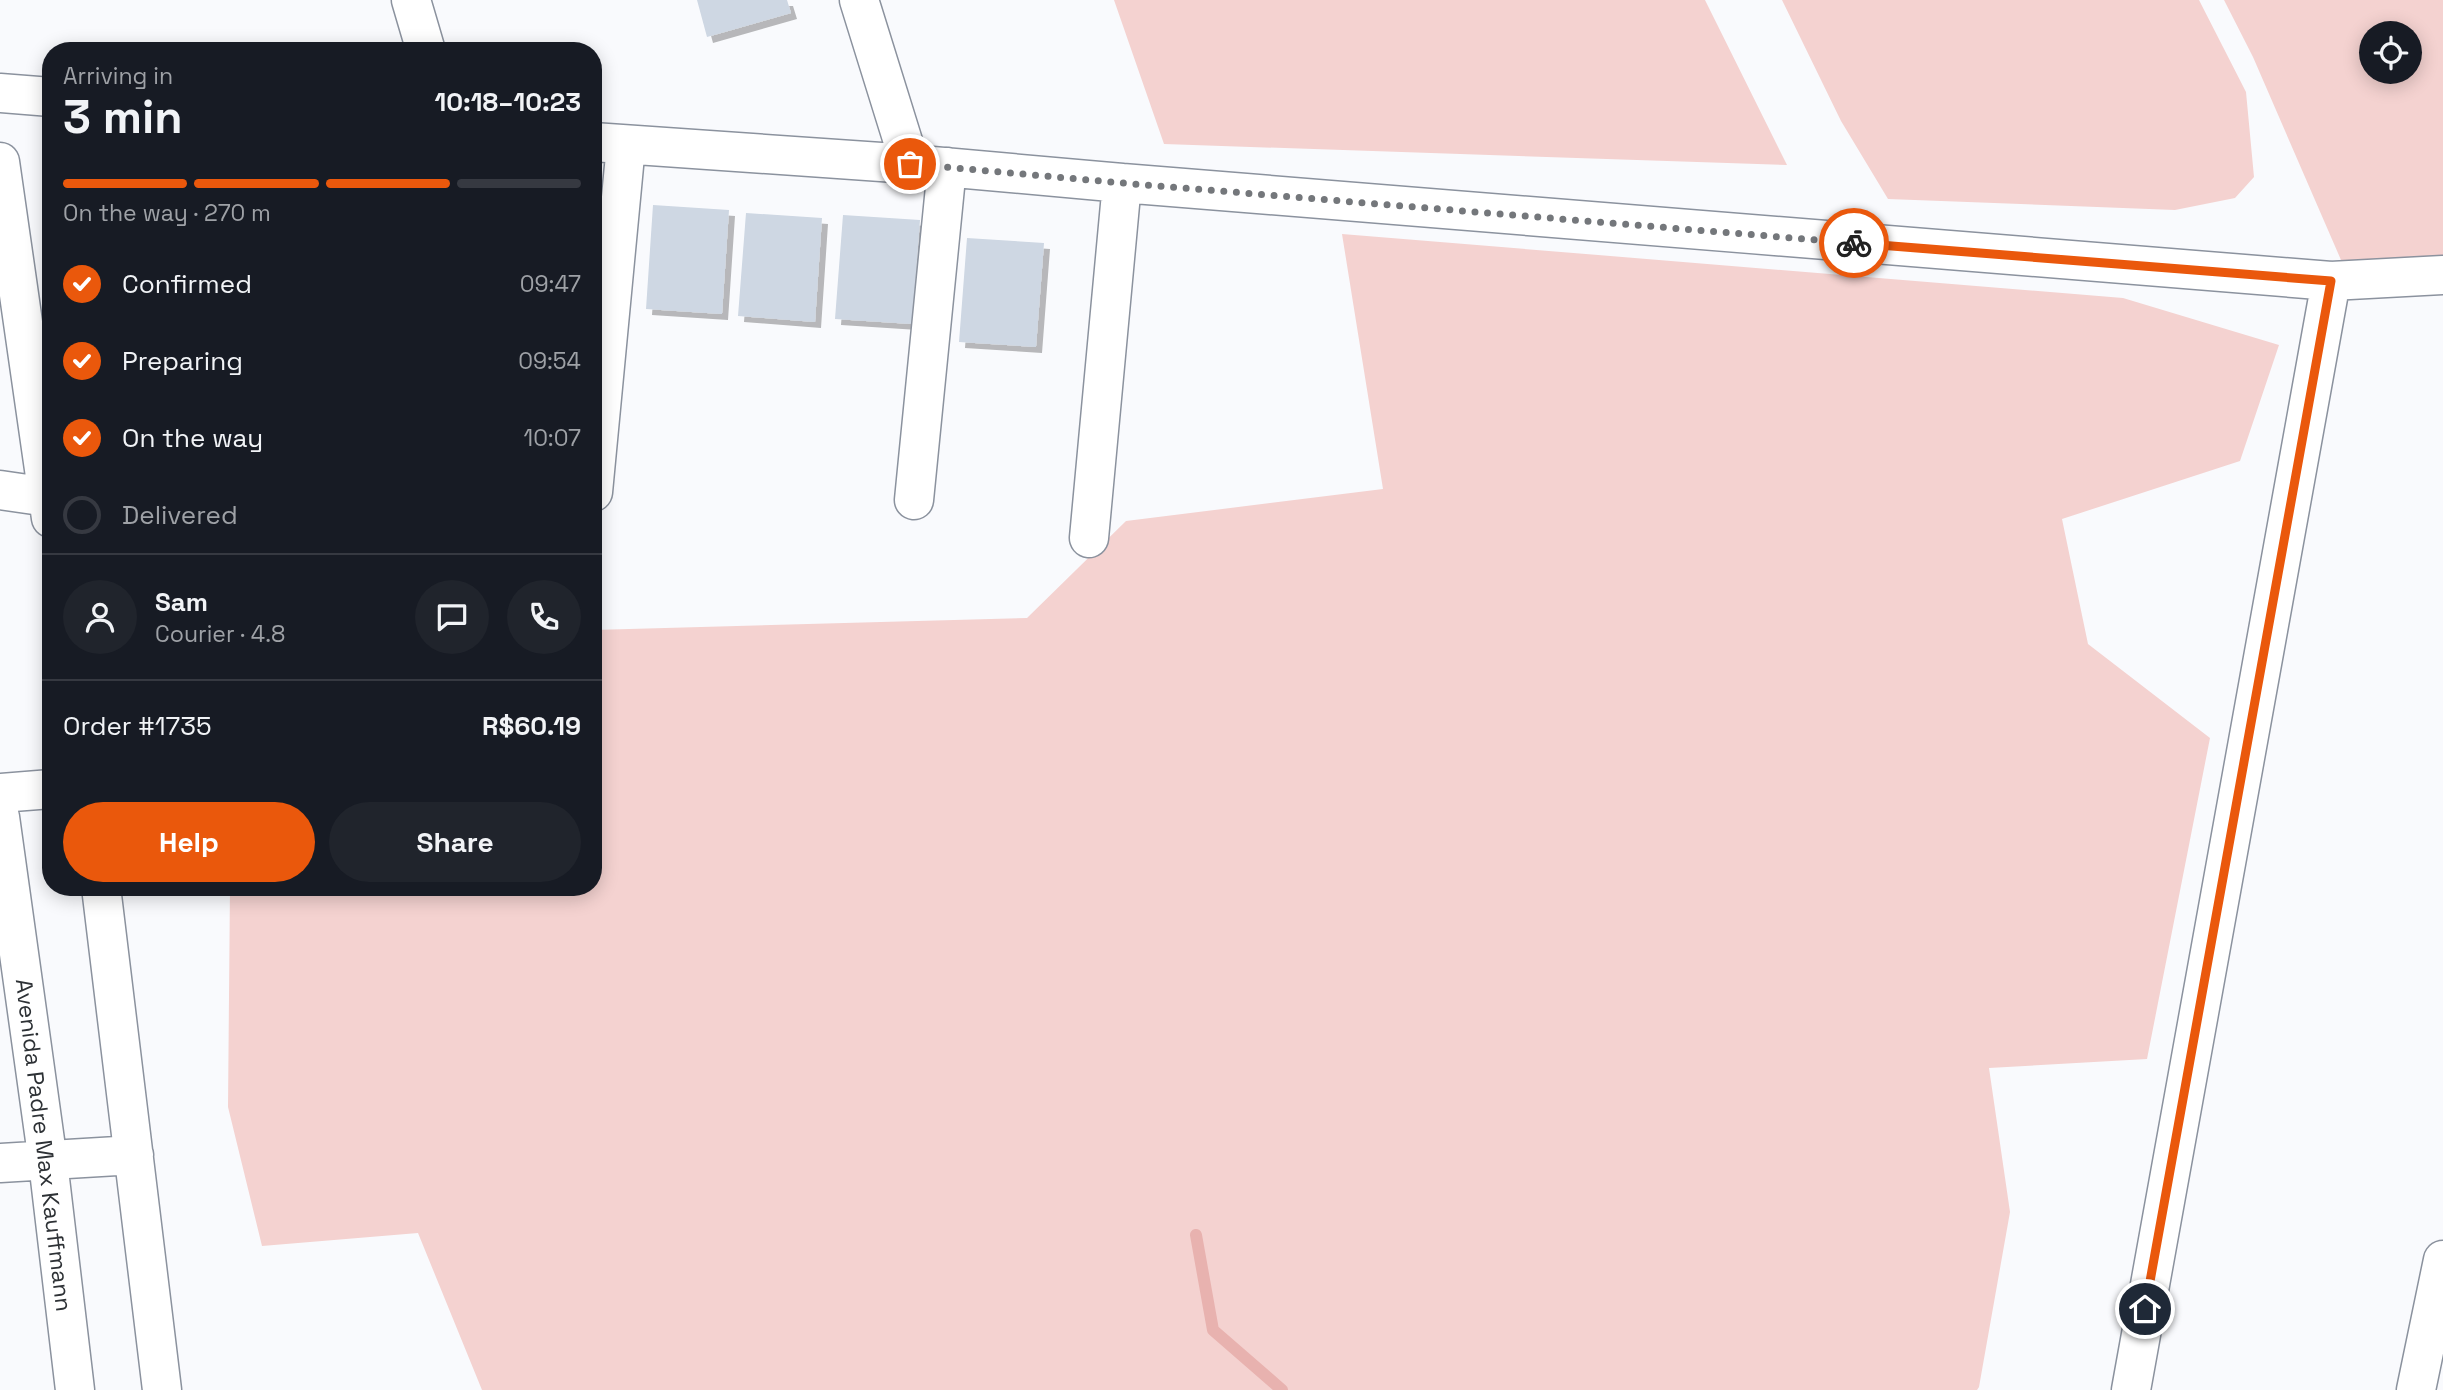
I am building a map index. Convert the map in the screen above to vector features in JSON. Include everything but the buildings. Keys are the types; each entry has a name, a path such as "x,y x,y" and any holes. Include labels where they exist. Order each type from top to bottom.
{"street":[{"path":"411,0 423,42"},
{"path":"859,0 910,164"},
{"path":"0,93 42,96"},
{"path":"602,307 610,143 910,164 2331,281 2443,275"},
{"path":"0,162 42,459"},
{"path":"914,500 947,167"},
{"path":"1089,538 1122,183"},
{"path":"2131,1390 2331,281"},
{"path":"0,490 42,505"},
{"path":"0,793 42,790"},
{"name":"Avenida Padre Max Kauffmann","path":"0,817 48,1162 75,1390"},
{"path":"102,896 162,1390"},
{"path":"0,1163 134,1155"},
{"path":"2416,1390 2443,1260"}],"shaded area":[{"path":"1114,0 1705,0 1787,165 1164,144"},
{"path":"1782,0 2199,0 2246,92 2254,177 2235,198 2175,210 1888,199 1841,121"},
{"path":"2224,0 2443,0 2443,261 2341,260 2253,57"},
{"path":"1342,234 2123,298 2279,345 2240,461 2062,519 2088,644 2210,738 2147,1059 1989,1068 2010,1212 1977,1390 482,1390 418,1233 262,1246 228,1107 230,896 602,896 602,630 1027,618 1126,521 1383,489"}],"waterway":[{"path":"1196,1235 1213,1330 1282,1390"}],"way so far":[{"path":"910,164 1854,243"}],"route":[{"path":"1854,243 2331,281 2145,1309"}]}
